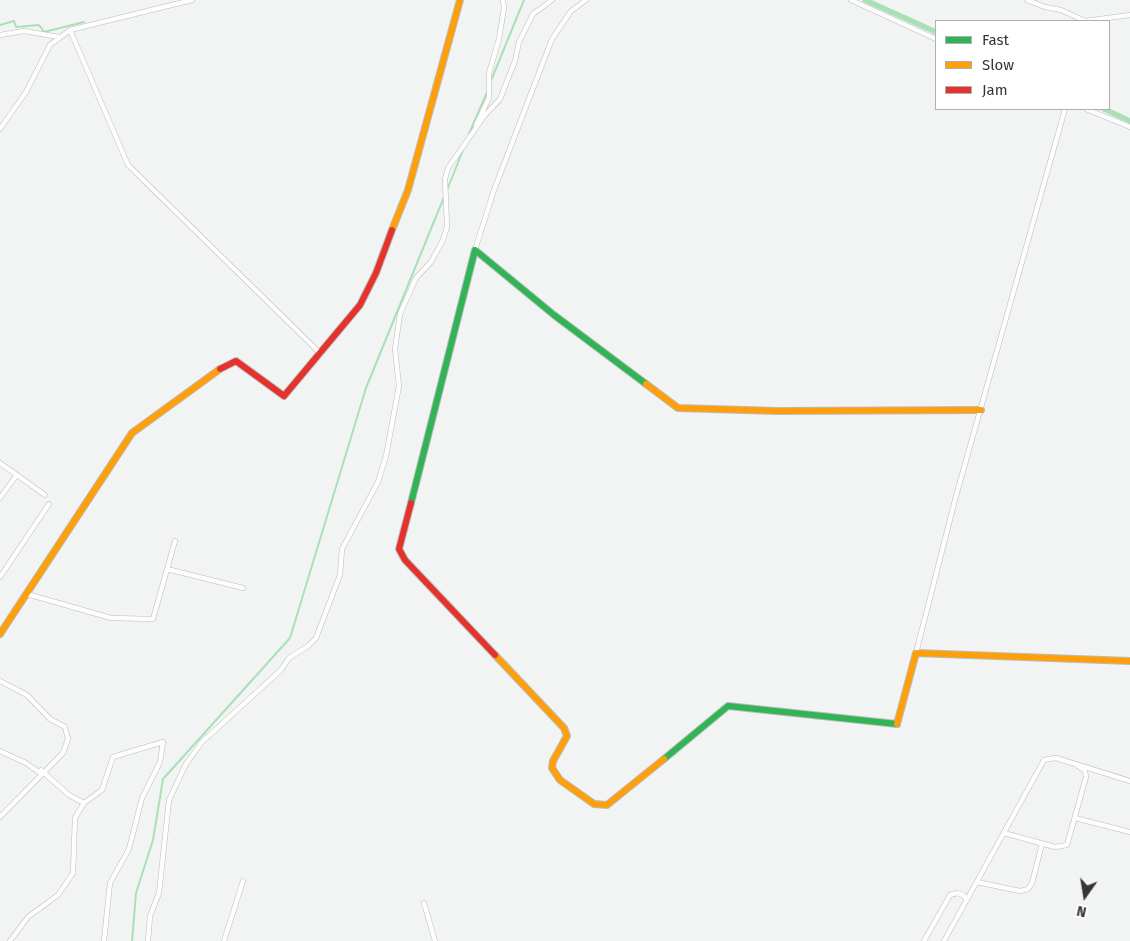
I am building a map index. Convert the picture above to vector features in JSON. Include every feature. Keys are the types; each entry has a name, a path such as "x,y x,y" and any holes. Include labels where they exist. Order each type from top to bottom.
{"street":[{"path":"0,129 26,92 50,45 70,30 192,0"},
{"path":"0,634 132,433 228,363 236,361 284,396 360,305 376,273 408,190 460,0"},
{"path":"474,131 489,98 489,73 499,39 504,8 503,0"},
{"path":"148,941 150,916 159,893 169,800 186,764 202,742 281,670 289,658 312,642 327,614 340,576 342,549 378,482 391,438 392,415 399,386 395,349 400,314 416,278 431,262 447,227 445,179 448,168 474,131 500,99 515,61 519,42 533,14 552,0"},
{"path":"586,0 571,11 552,39 494,190 475,250 399,549 405,560 564,728 567,736 553,761 552,768 560,780 594,804 607,805 728,706 897,726 981,410 1065,110"},
{"path":"851,0 935,39"},
{"path":"1027,0 1045,8 1061,10 1083,20"},
{"path":"1092,20 1130,15"},
{"path":"0,35 24,30 59,38"},
{"path":"70,30 128,165 321,354"},
{"path":"1088,110 1130,127"},
{"path":"475,250 554,315 678,408 778,411 981,410"},
{"path":"0,463 45,495"},
{"path":"0,498 16,476"},
{"path":"0,577 49,504"},
{"path":"27,594 111,618 153,620 175,541"},
{"path":"167,569 243,588"},
{"path":"916,653 1130,661"},
{"path":"0,681 27,695 50,720 65,727 68,739 63,753 45,774 0,818"},
{"path":"10,941 28,917 58,895 72,873 75,818 84,803 102,790 112,756 164,742 160,762 142,798 129,850 110,883 104,941"},
{"path":"0,751 40,772 41,770 69,795 84,803"},
{"path":"944,941 1044,760 1056,758 1130,781"},
{"path":"1004,833 1062,848 1067,845 1086,777 1085,771 1075,764"},
{"path":"1086,777 1095,770"},
{"path":"1075,818 1130,832"},
{"path":"977,882 1020,892 1028,889 1042,844"},
{"path":"224,941 244,882"},
{"path":"924,941 950,895 957,893 963,895 967,900"},
{"path":"424,903 435,941"}],"waterway":[{"path":"490,83 524,0"},
{"path":"865,0 935,32"},
{"path":"0,25 14,21 16,27 39,25 44,32 84,22"},
{"path":"469,134 488,90"},
{"path":"1106,110 1130,121"},
{"path":"447,190 463,150"},
{"path":"132,941 136,893 153,840 163,779 290,638 366,388 444,197"}],"traffic: fast":[{"path":"411,503 475,250 554,315 646,384"},
{"path":"664,759 728,706 897,724"}],"traffic: slow":[{"path":"392,230 408,190 460,0"},
{"path":"0,634 132,433 220,369"},
{"path":"646,384 678,408 778,411 981,410"},
{"path":"897,724 916,653 1130,661"},
{"path":"495,655 564,728 567,736 553,761 552,768 560,780 594,804 607,805 664,759"}],"traffic: jam":[{"path":"220,369 236,361 284,396 360,305 376,273 392,230"},
{"path":"411,503 399,549 405,560 495,655"}]}
